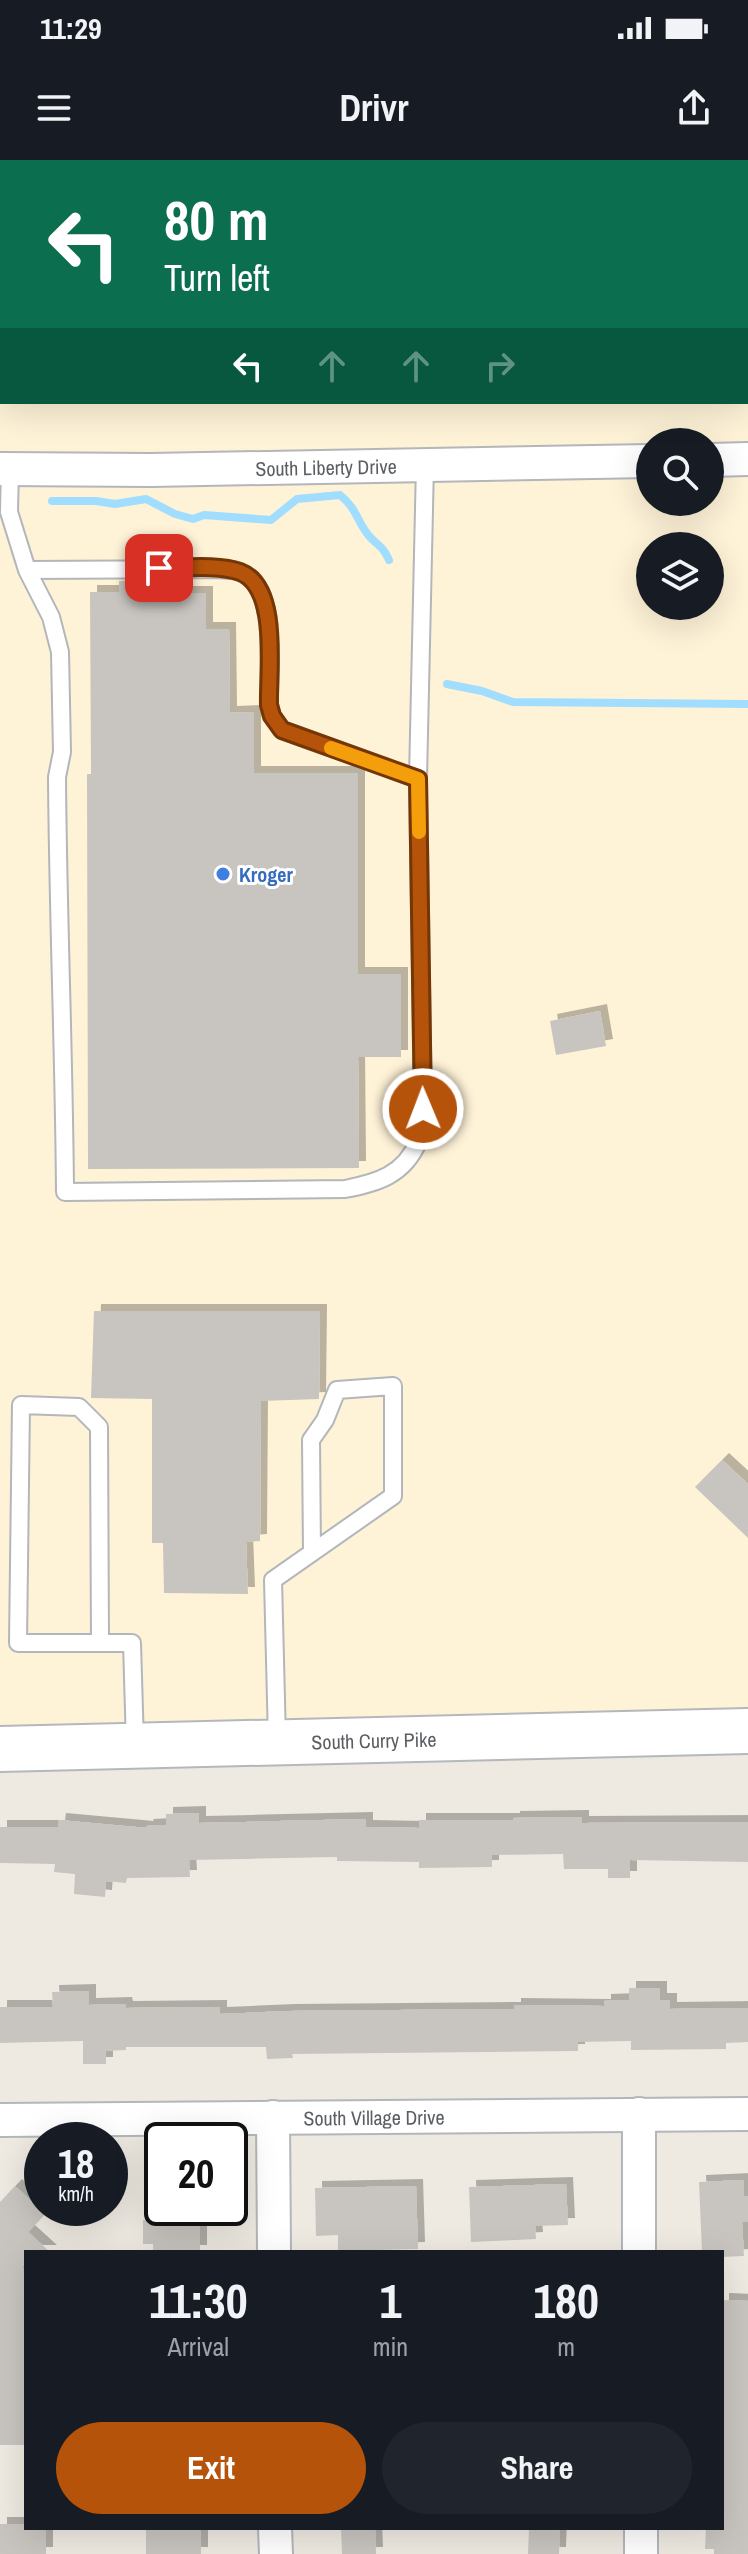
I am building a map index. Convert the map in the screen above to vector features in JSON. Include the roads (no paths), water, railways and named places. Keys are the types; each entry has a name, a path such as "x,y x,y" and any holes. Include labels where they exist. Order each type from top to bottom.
{"main road":[{"name":"South Curry Pike","path":"0,1749 748,1731"}],"street":[{"path":"724,460 748,459"},
{"name":"South Liberty Drive","path":"5,469 151,470 636,461"},
{"path":"639,2114 639,2250"},
{"name":"South Village Drive","path":"0,2120 748,2114"},
{"path":"273,2117 274,2250"},
{"path":"275,2530 276,2554"},
{"path":"641,2530 641,2554"}],"lane":[{"path":"5,469 9,512 27,570 51,617 60,652 62,752 57,792 65,1192 345,1189 376,1183 403,1166 419,1140 423,1109 418,779 425,464"},
{"path":"27,570 202,568 240,572 253,580 266,605 269,705 272,716 282,730 418,779"},
{"path":"277,1742 273,1580 312,1553 393,1496 393,1386 337,1390 325,1420 311,1440 312,1553"},
{"path":"100,1643 99,1427 79,1407 21,1405 18,1643 100,1643 132,1643 135,1747"}],"waterway":[{"path":"52,501 115,504 146,499 175,514 193,519 204,515 271,520 297,499 340,495 389,560"},
{"path":"447,684 482,691 513,702 748,704"}],"place":[{"name":"Kroger","path":"223,874"}]}
